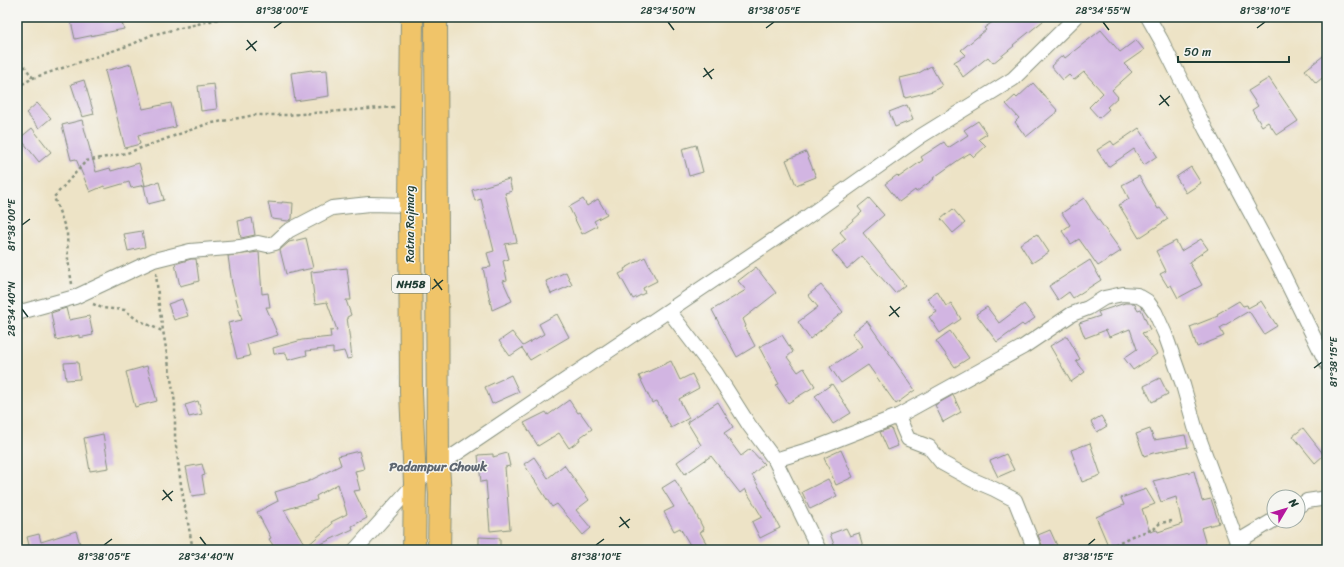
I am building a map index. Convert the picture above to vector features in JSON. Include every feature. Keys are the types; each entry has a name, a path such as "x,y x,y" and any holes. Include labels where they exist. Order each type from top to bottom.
{"main road":[{"name":"Ratna Rajmarg","path":"412,17 410,205 411,392 415,483 414,550"},
{"name":"NH58","path":"436,17 438,466 440,495 439,550"}],"street":[{"path":"356,550 415,483 797,224 921,136 1013,79 1076,17"},
{"path":"1148,17 1278,264 1327,364"},
{"path":"17,313 75,297 154,260 190,251 240,247 258,243 267,245 275,243 288,231 332,208 369,204 410,205"},
{"path":"775,460 818,448 898,416 1023,347 1072,314 1088,308 1104,298 1123,294 1137,295 1147,301 1155,312 1165,334 1183,385 1232,546 1266,525"},
{"path":"668,311 716,373 749,425 775,460 819,550"},
{"path":"898,416 908,439 929,447 942,463 1015,500 1035,550"},
{"path":"1306,502 1327,498"}],"path":[{"path":"17,87 33,78 133,44 151,35 227,17"},
{"path":"17,56 33,78"},
{"path":"164,332 136,319 126,310 102,308 75,297 68,260 67,233 54,197 86,161 127,153 207,124 255,115 287,115 411,105"},
{"path":"154,260 159,306 175,403 175,438 181,485 193,550"},
{"path":"1104,550 1132,536 1154,529 1160,523 1172,521"}],"building":[{"path":"70,17 120,17 124,29 75,39"},
{"path":"1005,17 1048,17 993,63 988,57 963,77 954,62 966,55 961,50 986,30 984,28 994,21 996,23"},
{"path":"1101,30 1120,52 1136,40 1144,50 1124,64 1132,72 1112,90 1118,97 1107,107 1109,109 1099,118 1089,107 1103,93 1084,72 1074,80 1069,75 1063,80 1051,66 1063,55 1065,58"},
{"path":"1327,53 1327,74 1316,83 1305,70"},
{"path":"131,64 143,109 171,103 176,127 138,135 140,144 125,148 105,71"},
{"path":"931,66 942,86 933,91 905,98 900,78 917,74"},
{"path":"312,70 327,70 329,96 295,101 291,73"},
{"path":"1269,78 1298,121 1277,135 1268,122 1262,126 1252,110 1258,106 1248,91"},
{"path":"84,80 94,114 82,117 71,84"},
{"path":"1033,83 1058,111 1026,137 1015,122 1019,118 1006,104 1015,96 1017,98"},
{"path":"214,84 217,109 201,111 198,86"},
{"path":"37,103 51,118 39,128 26,113"},
{"path":"907,105 913,120 895,127 889,112"},
{"path":"82,120 96,172 110,168 111,171 139,163 145,185 131,188 129,182 105,189 104,186 90,192 76,159 71,160 62,125"},
{"path":"978,121 987,134 979,139 986,146 974,157 970,153 960,159 916,192 915,190 899,202 885,184 897,175 899,177 923,160 921,157 944,142 948,148 968,135 964,130"},
{"path":"32,128 51,152 39,162 20,138"},
{"path":"1139,128 1157,156 1144,165 1134,149 1108,167 1097,150 1111,141 1114,145"},
{"path":"696,145 703,172 689,176 682,149"},
{"path":"806,152 816,177 796,185 786,160"},
{"path":"1191,167 1201,183 1186,193 1176,177"},
{"path":"1139,176 1158,209 1160,208 1168,219 1139,238 1119,205 1129,199 1122,185"},
{"path":"509,179 512,191 505,193 517,242 505,244 509,259 503,261 507,280 503,281 512,301 492,310 483,268 491,267 487,253 494,251 481,199 475,201 472,190"},
{"path":"159,182 164,200 148,204 144,186"},
{"path":"869,198 884,215 863,233 905,285 895,293 862,256 847,269 832,251 846,239 840,232 862,212 858,207"},
{"path":"1084,198 1121,251 1098,266 1079,239 1071,244 1062,231 1070,225 1062,213"},
{"path":"583,199 587,206 598,199 607,214 594,221 597,226 582,234 569,207"},
{"path":"268,202 293,203 292,219 288,221 272,219"},
{"path":"953,209 965,223 953,233 941,219"},
{"path":"252,218 255,235 241,238 238,221"},
{"path":"142,231 145,247 128,251 124,234"},
{"path":"1037,234 1049,252 1032,263 1020,244"},
{"path":"306,238 313,268 286,274 280,250 289,242"},
{"path":"1201,239 1208,249 1189,262 1202,285 1178,298 1171,285 1168,287 1160,274 1166,271 1156,251 1176,241 1181,251"},
{"path":"259,252 262,294 268,293 270,307 266,307 278,335 247,344 250,356 237,359 228,323 242,320 232,284 228,256"},
{"path":"645,257 657,281 643,288 645,293 633,299 619,274 625,271 624,269"},
{"path":"196,259 199,281 180,286 175,264"},
{"path":"1090,260 1101,280 1073,298 1069,292 1058,300 1049,286"},
{"path":"756,267 776,293 743,319 746,326 745,327 755,346 737,357 712,310 746,290 738,281"},
{"path":"347,268 351,300 346,300 351,315 347,317 352,358 347,359 344,351 333,353 333,348 306,351 307,355 288,360 286,353 274,354 273,348 302,340 331,337 330,331 337,330 327,302 315,304 311,272"},
{"path":"566,272 572,285 551,294 546,281"},
{"path":"821,285 843,312 810,339 798,322 818,307 808,295"},
{"path":"937,291 946,306 951,303 961,319 940,333 929,317 937,312 927,298"},
{"path":"182,299 188,316 174,320 168,304"},
{"path":"1239,301 1243,306 1247,305 1248,308 1261,301 1277,326 1264,334 1249,311 1220,328 1224,336 1197,347 1190,327 1218,316 1217,314"},
{"path":"1125,303 1134,303 1138,310 1141,309 1150,330 1142,333 1157,354 1133,370 1124,358 1137,349 1130,329 1109,337 1106,330 1085,338 1079,323 1100,316 1098,312"},
{"path":"1024,304 1035,318 1024,326 1022,324 997,342 976,314 987,307 999,323"},
{"path":"66,308 69,320 89,316 93,335 79,338 79,335 56,340 51,313"},
{"path":"557,314 569,337 530,360 522,348 510,356 499,341 512,332 523,346 544,334 539,324"},
{"path":"867,321 915,390 896,404 868,365 841,383 830,367 862,346 852,333"},
{"path":"950,331 969,358 955,367 936,341"},
{"path":"782,335 793,352 787,357 798,372 804,368 815,386 788,403 776,385 779,384 759,347"},
{"path":"1067,336 1080,359 1076,361 1085,372 1071,382 1050,346"},
{"path":"671,361 680,380 692,374 699,388 679,399 689,418 671,428 657,401 652,403 639,376"},
{"path":"78,362 80,379 66,380 64,363"},
{"path":"147,366 157,401 135,407 126,372"},
{"path":"511,375 519,392 492,404 485,387"},
{"path":"1160,378 1168,394 1152,402 1144,386"},
{"path":"832,384 851,413 833,424 815,396"},
{"path":"953,395 961,412 943,422 935,405"},
{"path":"569,400 592,429 579,438 580,440 569,448 559,433 538,446 524,423 546,412 548,415"},
{"path":"198,401 202,414 189,417 185,405"},
{"path":"718,402 733,427 724,433 741,456 750,449 764,464 752,475 780,528 760,538 752,522 762,517 745,489 740,493 711,456 685,474 677,462 701,445 687,422"},
{"path":"1101,416 1107,426 1097,432 1091,422"},
{"path":"891,428 898,446 888,450 880,432"},
{"path":"1303,428 1324,455 1315,463 1293,436"},
{"path":"1150,429 1154,440 1185,435 1188,447 1144,456 1136,434"},
{"path":"103,434 109,468 90,471 84,438"},
{"path":"1090,443 1101,475 1082,482 1071,450"},
{"path":"841,450 853,477 836,485 824,458"},
{"path":"359,451 364,469 355,471 360,490 354,491 367,518 352,526 353,529 308,550 276,550 269,539 271,538 257,512 278,501 275,492 307,482 341,465 338,456","holes":["338,484 347,514 331,522 332,524 306,547 284,510 317,500 316,496"]},
{"path":"507,453 510,466 505,467 510,529 490,531 486,481 481,482 478,455 493,454 493,457"},
{"path":"1006,454 1014,470 998,477 990,461"},
{"path":"534,457 548,478 564,465 589,500 576,510 591,528 583,535 557,504 552,507 524,464"},
{"path":"202,464 205,475 202,476 205,494 192,496 186,467"},
{"path":"1194,471 1202,501 1211,499 1219,523 1201,528 1206,545 1190,550 1110,550 1096,517 1124,505 1121,498 1146,489 1155,504 1142,509 1150,532 1157,530 1158,532 1182,524 1176,497 1161,502 1153,481"},
{"path":"828,479 837,496 810,509 802,492"},
{"path":"675,480 693,508 704,530 700,532 710,550 693,550 680,528 674,531 664,512 674,507 662,488"},
{"path":"846,528 850,536 859,533 864,550 836,550 830,534"},
{"path":"1050,530 1059,550 1044,550 1038,535"},
{"path":"76,531 81,547 70,550 24,550 23,547 29,545 27,537 39,534 41,542"},
{"path":"479,537 500,538 500,550 479,550"}],"district":[{"name":"Padampur Chowk","path":"438,466"}]}
